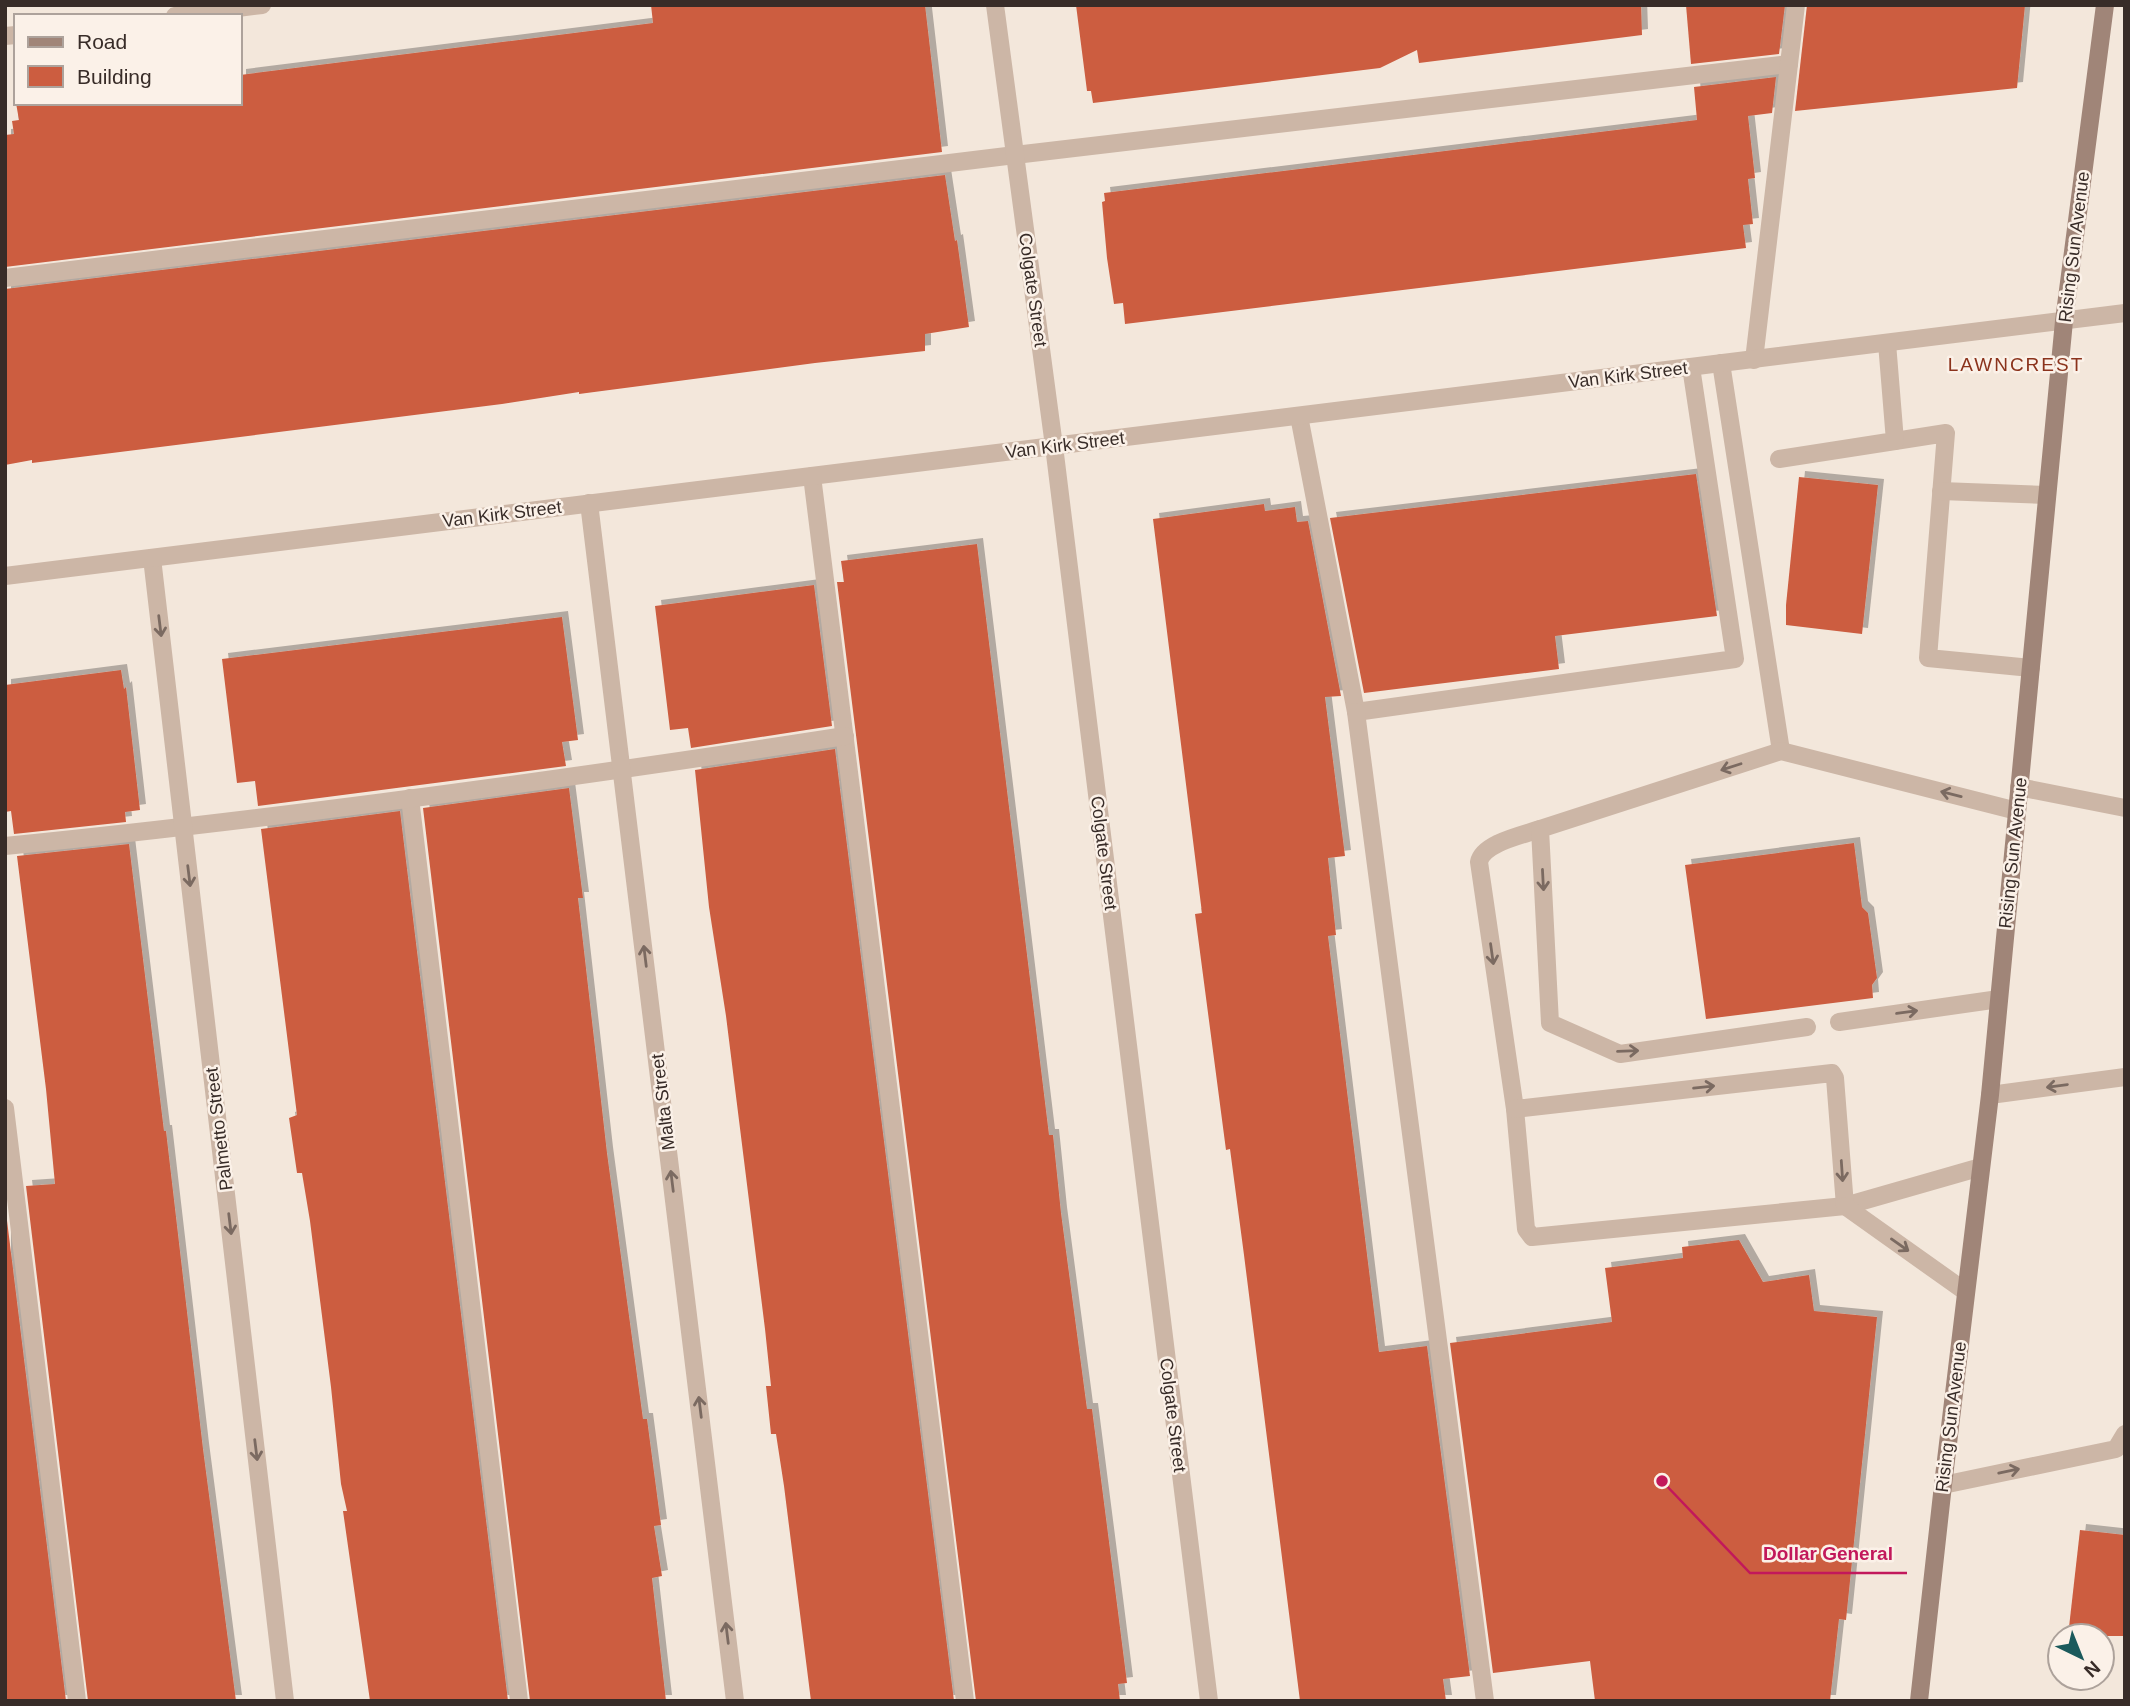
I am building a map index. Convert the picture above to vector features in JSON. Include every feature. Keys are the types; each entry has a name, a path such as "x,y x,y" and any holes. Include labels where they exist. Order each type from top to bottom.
{"main road":[{"name":"Rising Sun Avenue","path":"1919,1701 1942,1485 1990,1095 2064,321 2105,5"}],"street":[{"path":"191,14 262,5"},
{"name":"Colgate Street","path":"995,5 1054,446 1209,1701"},
{"path":"1754,360 1797,5"},
{"path":"5,278 1789,64"},
{"name":"Van Kirk Street","path":"5,576 2125,313"},
{"path":"1886,343 1895,441"},
{"path":"1721,363 1782,751"},
{"path":"1356,712 1735,659 1691,367"},
{"path":"1299,416 1356,712 1485,1701"},
{"path":"1779,458 1946,433 1928,658 2031,668"},
{"path":"812,476 965,1701"},
{"path":"1941,491 2047,495"},
{"name":"Malta Street","path":"589,503 736,1701"},
{"name":"Palmetto Street","path":"152,558 285,1701"},
{"path":"5,846 184,828 622,771 845,736"},
{"path":"1981,1167 1845,1206 1532,1237 1526,1229 1515,1109 1479,862 1480,856 1489,848 1540,829 1782,751 2017,811"},
{"path":"2019,787 2125,808"},
{"path":"410,798 519,1701"},
{"path":"1540,829 1550,1023 1620,1054 1807,1027"},
{"path":"1839,1022 1999,999"},
{"path":"1515,1109 1832,1073 1835,1078 1845,1206"},
{"path":"1990,1095 2125,1077"},
{"path":"5,1108 77,1701"},
{"path":"1845,1206 1966,1292"},
{"path":"1942,1485 2116,1449 2125,1434"}],"building":[{"path":"651,5 925,5 942,152 5,267 5,135 14,134 12,121 19,120 16,105 242,105 242,75 653,23"},
{"path":"1076,5 1641,5 1642,35 1419,63 1417,50 1380,68 1093,103 1091,91 1087,91"},
{"path":"1686,5 1785,5 1779,54 1691,64"},
{"path":"1807,5 2025,5 2017,88 1795,111"},
{"path":"1776,77 1772,113 1748,116 1755,178 1748,179 1753,224 1743,225 1746,248 1125,324 1123,303 1114,304 1107,258 1102,202 1105,201 1104,193 1697,120 1694,87"},
{"path":"945,175 969,327 925,334 925,351 5,465 5,289"},
{"path":"1696,474 1717,616 1555,636 1559,669 1364,693 1330,518"},
{"path":"1799,477 1878,485 1862,634 1786,625"},
{"path":"1264,504 1265,511 1295,507 1297,522 1308,521 1341,696 1325,697 1345,856 1328,858 1336,935 1328,936 1379,1352 1427,1346 1470,1676 1443,1679 1446,1701 1300,1701 1230,1149 1226,1150 1195,914 1202,913 1153,519"},
{"path":"977,544 1049,1135 1053,1135 1087,1409 1092,1409 1127,1683 1118,1684 1120,1701 976,1701 837,582 844,582 841,561"},
{"path":"814,585 832,726 691,748 688,728 670,730 655,606"},
{"path":"562,617 578,740 562,742 566,766 258,806 255,781 237,783 222,659"},
{"path":"121,670 124,689 126,687 140,810 125,812 126,822 14,834 11,811 5,812 5,685"},
{"path":"835,749 954,1701 811,1701 784,1486 776,1434 771,1434 766,1386 771,1386 765,1329 726,1016 709,907 695,770"},
{"path":"569,788 583,898 578,898 607,1153 643,1419 647,1419 661,1525 654,1526 662,1576 652,1578 666,1701 530,1701 423,808"},
{"path":"400,811 508,1701 370,1701 343,1511 347,1511 341,1484 310,1221 302,1173 297,1173 289,1118 297,1115 261,829"},
{"path":"1854,843 1862,907 1868,913 1877,978 1872,985 1873,998 1706,1019 1685,865"},
{"path":"129,844 236,1701 88,1701 26,1186 55,1184 17,856"},
{"path":"5,1204 66,1701 5,1701"},
{"path":"1739,1240 1763,1282 1809,1275 1814,1311 1877,1317 1846,1620 1839,1619 1830,1701 1595,1701 1590,1661 1493,1673 1450,1343 1612,1322 1605,1268 1683,1258 1682,1247"},
{"path":"2080,1530 2125,1535 2125,1636 2116,1636 2116,1622 2070,1622"}],"place":[{"name":"Dollar General","path":"1662,1481"}],"district":[{"name":"LAWNCREST","path":"2016,364"}]}
